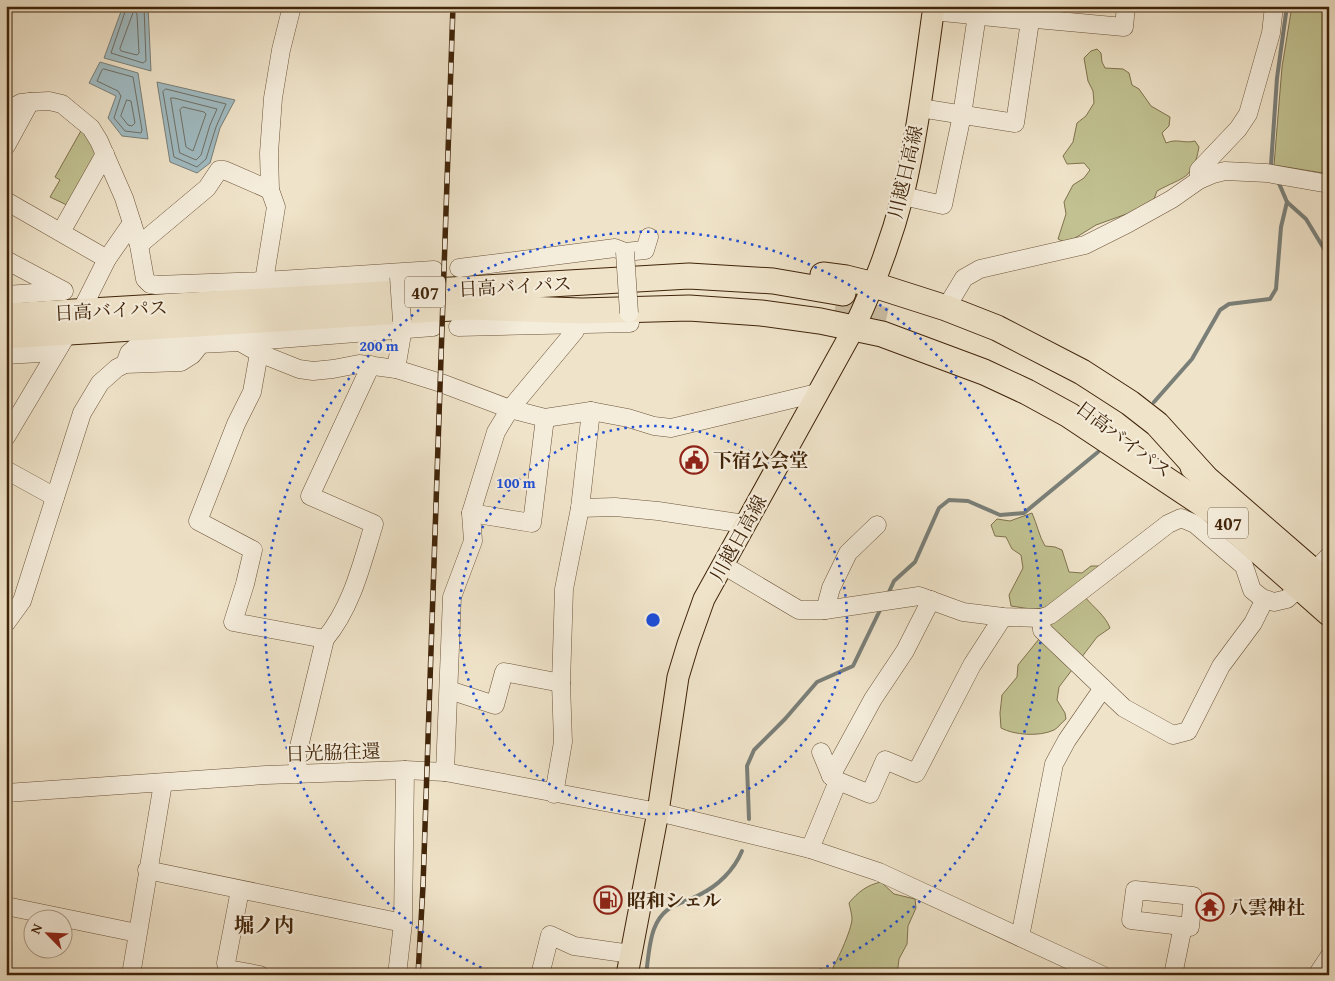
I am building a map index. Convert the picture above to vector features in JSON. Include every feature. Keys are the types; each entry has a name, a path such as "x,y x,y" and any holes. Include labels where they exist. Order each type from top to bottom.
{"highway":[{"name":"407","path":"467,307 553,274 607,267 688,263 767,268 846,278 946,308 997,328 1089,376 1123,424"},
{"name":"日高バイパス","path":"6,336 62,342 467,307 689,276 773,281 839,300"},
{"name":"407","path":"467,307 582,311 689,308 761,313 820,321 882,334 984,372 1027,392 1069,415 1123,424"},
{"name":"日高バイパス","path":"6,316 81,311 467,307"},
{"name":"日高バイパス","path":"890,312 989,338 1089,391 1123,424 1151,456 1216,513 1318,575"},
{"name":"日高バイパス","path":"1123,424 1204,476 1318,575 1329,613"}],"main road":[{"name":"川越日高線","path":"627,975 631,954 639,931 678,677 688,644 704,599 854,328 874,285 903,196 920,108 934,9"}],"street":[{"path":"264,281 276,207 270,190 269,153 273,98 281,50 292,6"},
{"path":"934,9 977,15 1035,16 1124,27 1126,6"},
{"path":"1199,180 1199,170 1238,129 1248,114 1271,33 1274,6"},
{"path":"903,196 943,205 962,115 977,15"},
{"path":"920,108 1015,123 1035,16"},
{"path":"6,106 13,107 21,103 49,100 62,104 91,128 99,141 124,198 139,245 145,279 150,284 264,281 399,274 434,270"},
{"path":"6,146 30,102"},
{"path":"61,232 105,154"},
{"path":"139,245 207,188 219,170 224,170 270,190"},
{"path":"946,308 964,278 980,269 1085,245 1172,199 1199,180 1213,174 1225,171 1267,173 1329,184"},
{"path":"6,201 107,259"},
{"path":"6,437 12,414 62,342 81,311 107,259 132,223"},
{"path":"459,268 615,248 625,252 645,250 649,237"},
{"path":"467,307 630,323 625,252"},
{"path":"6,260 64,291 6,295"},
{"path":"396,369 402,325 399,274"},
{"path":"6,623 22,602 82,413 100,383 117,368 125,364 129,353 136,347 240,342 402,325 433,327"},
{"path":"445,772 452,597 473,541 471,513 496,432 510,409 575,331"},
{"path":"6,355 62,342"},
{"path":"240,342 258,353 299,369 313,371 359,364 396,369 441,383 510,409 545,418 591,411 628,418 654,426 671,428 817,393"},
{"path":"258,353 252,392 236,424 198,521 254,550 233,622 325,640"},
{"path":"298,774 297,755 325,640 337,625 355,586 374,524 310,496 371,365"},
{"path":"554,794 563,742 561,684 564,589 580,508 591,411"},
{"path":"471,513 532,523 545,418"},
{"path":"6,470 55,497"},
{"path":"580,508 632,508 745,524"},
{"path":"723,566 799,610 825,610 925,598 963,612 1003,617 1041,618 1050,616 1168,524 1181,518 1195,524 1244,566 1252,590 1265,599 1274,602 1287,599 1318,575"},
{"path":"825,610 831,588 848,553 877,525"},
{"path":"810,849 835,778 874,699 905,651 925,598"},
{"path":"1041,618 1042,630 1124,708 1174,735 1188,730 1221,666 1253,623 1265,599"},
{"path":"820,752 835,778 870,794 886,760 916,773 972,665 1003,617"},
{"path":"449,690 495,705 504,672 561,684"},
{"path":"1020,938 1054,764 1067,740 1103,688"},
{"path":"397,975 403,923 405,770"},
{"name":"日光脇往還","path":"6,793 298,774 405,770 445,772 554,794 658,812 810,849 879,872 1094,973"},
{"path":"131,975 163,783"},
{"path":"147,870 403,923"},
{"path":"240,890 226,963 228,969 260,975"},
{"path":"6,906 137,933"},
{"path":"1173,975 1183,926"},
{"path":"540,975 550,935 574,946 631,954"},
{"path":"1317,975 1329,957"}],"green space":[{"path":"1292,6 1329,6 1329,174 1274,165 1282,67"},
{"path":"1097,49 1101,53 1105,68 1123,69 1129,73 1132,85 1139,89 1151,106 1170,117 1169,126 1162,133 1166,143 1195,141 1199,147 1194,166 1186,176 1157,191 1154,199 1132,212 1096,225 1075,238 1064,242 1058,239 1066,214 1064,202 1073,185 1084,178 1090,170 1084,163 1067,164 1063,156 1073,142 1077,123 1086,116 1094,103 1093,91 1088,81 1084,58 1091,51"},
{"path":"82,129 99,154 71,207 50,197 60,180 55,177"},
{"path":"1032,513 1045,546 1062,550 1069,572 1082,573 1091,566 1099,566 1085,597 1102,615 1110,628 1097,637 1059,687 1057,700 1065,713 1066,719 1054,730 1041,734 1013,732 1001,728 1002,695 1017,677 1018,665 1048,625 1046,608 1031,609 1011,606 1009,595 1023,568 1021,555 1012,549 1006,537 995,536 991,525 997,519 1010,521"},
{"path":"881,882 894,894 915,899 916,908 908,926 907,944 899,959 897,975 828,975 843,948 849,931 852,917 849,903 863,890"}],"water":[{"path":"123,6 148,6 151,71 104,58"},
{"path":"100,62 138,73 148,139 122,136 108,118 116,96 89,83"},
{"path":"157,82 235,100 220,128 210,163 197,173 170,162"}],"waterway":[{"path":"1273,168 1271,165 1277,78 1287,6"},
{"path":"1278,181 1287,202 1306,219 1329,257"},
{"path":"1154,402 1192,359 1220,310 1229,304 1270,299 1276,289 1281,227 1287,202"},
{"path":"888,594 894,581 915,562 939,508 949,500 968,501 1000,515 1024,513 1098,452"},
{"path":"749,819 747,766 754,750 785,719 817,682 853,666 881,608"},
{"path":"646,975 652,934 662,915 672,907 699,895 719,882 735,865 742,851"}],"tunnel":[{"path":"835,308 886,320"}],"railway":[{"path":"418,975 423,886 453,6"}],"place":[{"name":"下宿公会堂","path":"694,460"},
{"name":"昭和シェル","path":"608,900"},
{"name":"八雲神社","path":"1210,907"}],"district":[{"name":"堀ノ内","path":"264,924"}]}
